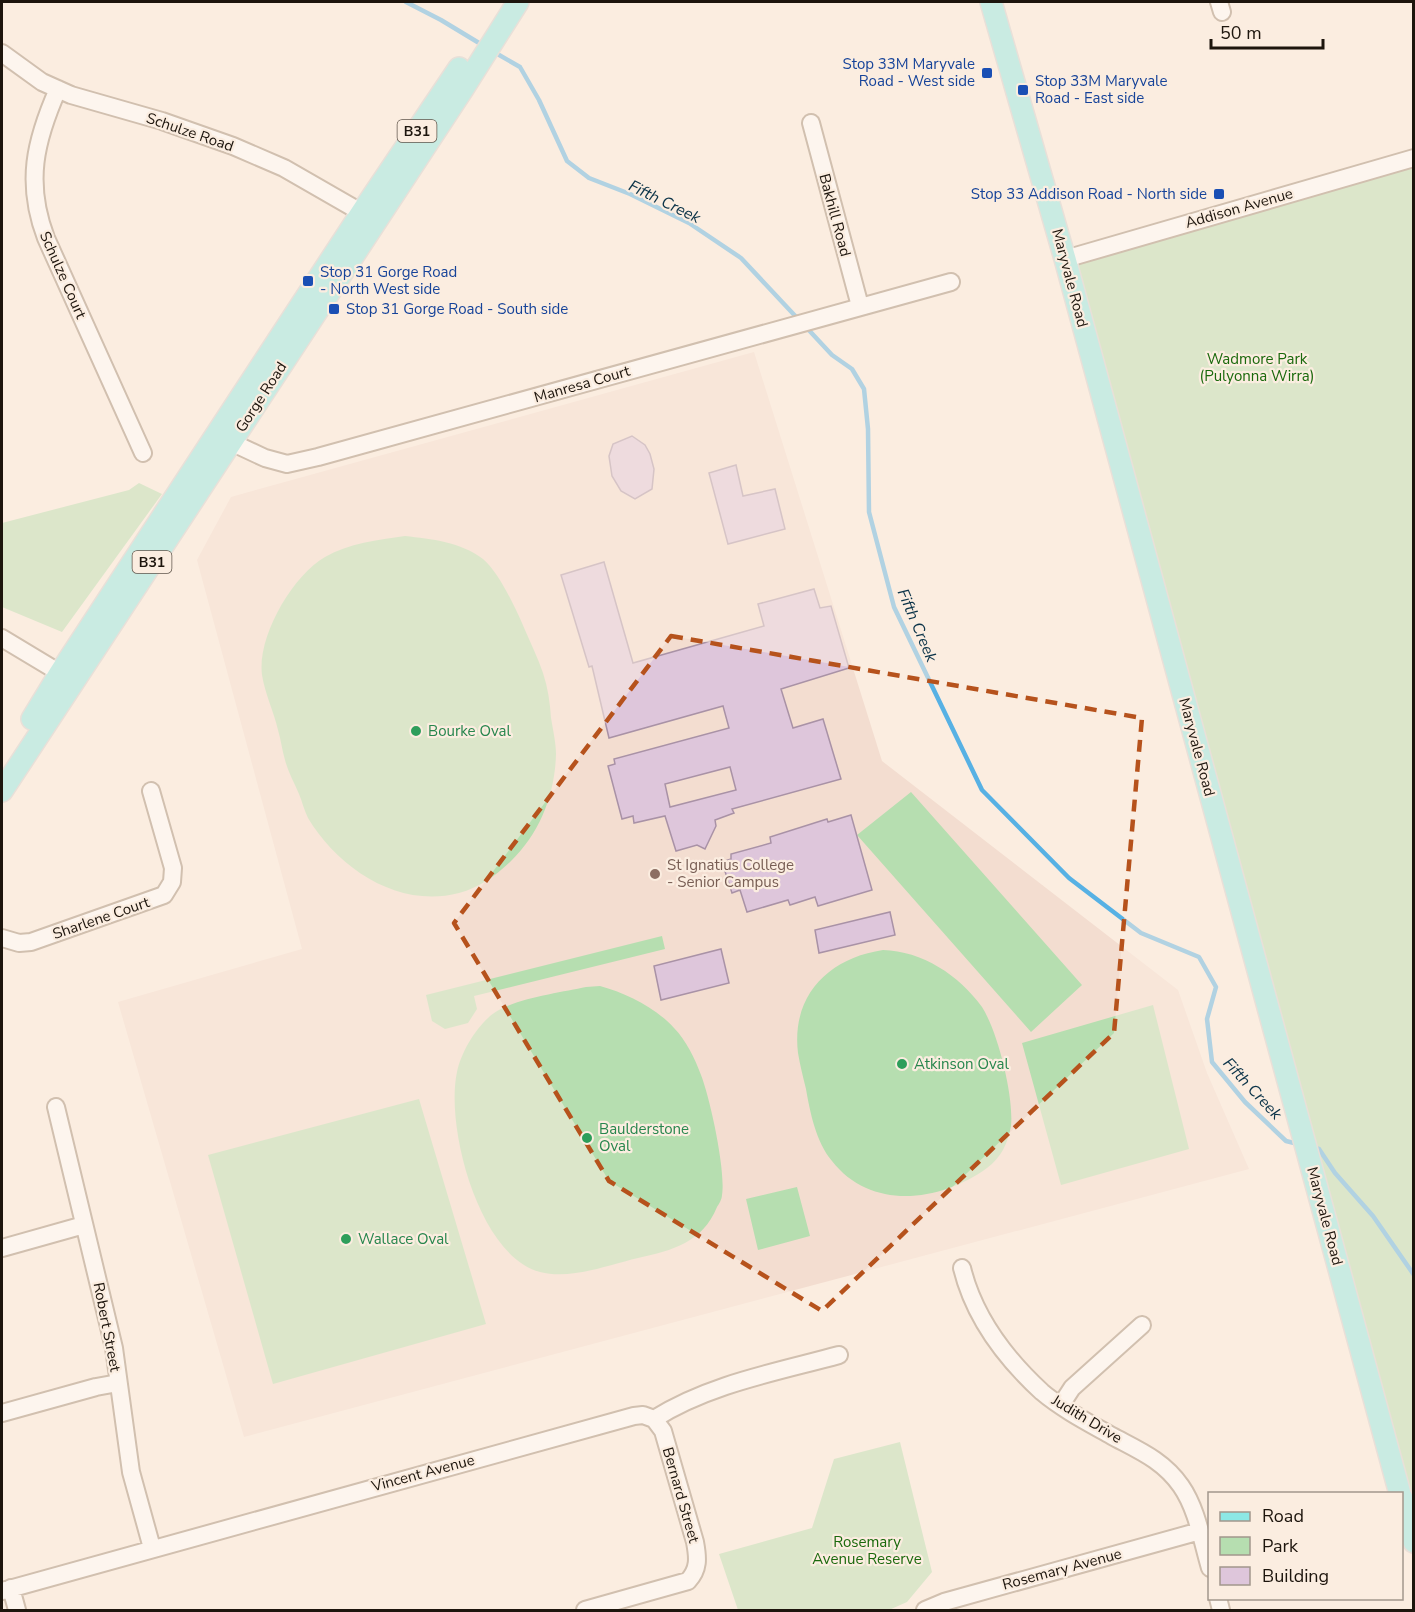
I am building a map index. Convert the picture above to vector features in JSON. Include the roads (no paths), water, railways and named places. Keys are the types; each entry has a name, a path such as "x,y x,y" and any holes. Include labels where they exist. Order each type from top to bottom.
{"main road":[{"name":"Gorge Road","path":"482,45 502,2"},
{"name":"Gorge Road","path":"2,766 66,677 482,45 518,2"},
{"name":"Maryvale Road","path":"991,2 1065,259 1400,1492"},
{"name":"Gorge Road","path":"2,790 66,677"},
{"name":"Maryvale Road","path":"1403,1504 1413,1542"}],"street":[{"name":"Schulze Road","path":"2,53 42,82 71,95 162,121 233,146 284,168 369,216"},
{"name":"Schulze Court","path":"58,89 45,118 37,154 34,188 37,215 143,453"},
{"name":"Bakhill Road","path":"811,123 860,306"},
{"name":"Addison Avenue","path":"1065,259 1413,158"},
{"name":"Manresa Court","path":"224,439 265,458 288,464 318,458 951,282"},
{"path":"2,638 66,677"},
{"name":"Sharlene Court","path":"2,938 19,943 31,942 164,895 172,882 173,868 151,791"},
{"name":"Robert Street","path":"56,1107 114,1347 131,1472 152,1548"},
{"path":"2,1248 84,1225"},
{"name":"Judith Drive","path":"962,1268 972,1300 1005,1353 1043,1393 1111,1435 1145,1452 1181,1486 1200,1531 1208,1564"},
{"path":"1061,1405 1072,1388 1142,1325"},
{"path":"654,1419 676,1405 711,1391 839,1355"},
{"path":"2,1413 118,1383"},
{"name":"Vincent Avenue","path":"6,1590 634,1416 643,1415 654,1419"},
{"name":"Bernard Street","path":"585,1611 688,1581 695,1573 699,1558 695,1542 663,1431 654,1419"},
{"name":"Rosemary Avenue","path":"925,1611 944,1602 1200,1531"},
{"path":"6,1590 17,1611"}],"waterway":[{"name":"Fifth Creek","path":"406,2 484,46"},
{"name":"Fifth Creek","path":"494,52 520,67 539,100 567,161 589,178 630,194 689,223 741,258 799,320"},
{"name":"Fifth Creek","path":"805,326 832,355 852,369 864,389 868,429 869,512 894,607 982,790 1069,878 1141,933 1199,957 1216,987 1207,1019 1212,1062 1245,1102 1286,1141 1298,1144"},
{"name":"Fifth Creek","path":"1312,1147 1319,1149 1335,1173 1373,1216 1414,1275"}],"place":[{"name":"Stop 33M Maryvale Road - West side","path":"987,73"},
{"name":"Stop 33M Maryvale Road - East side","path":"1023,90"},
{"name":"Stop 33 Addison Road - North side","path":"1219,194"},
{"name":"Stop 31 Gorge Road - North West side","path":"308,281"},
{"name":"Stop 31 Gorge Road - South side","path":"334,309"},
{"name":"Bourke Oval","path":"416,731"},
{"name":"St Ignatius College - Senior Campus","path":"655,874"},
{"name":"Atkinson Oval","path":"902,1064"},
{"name":"Baulderstone Oval","path":"587,1138"},
{"name":"Wallace Oval","path":"346,1239"}],"park label":[{"name":"Wadmore Park (Pulyonna Wirra)","path":"1257,368"},
{"name":"Rosemary Avenue Reserve","path":"867,1550"}]}
